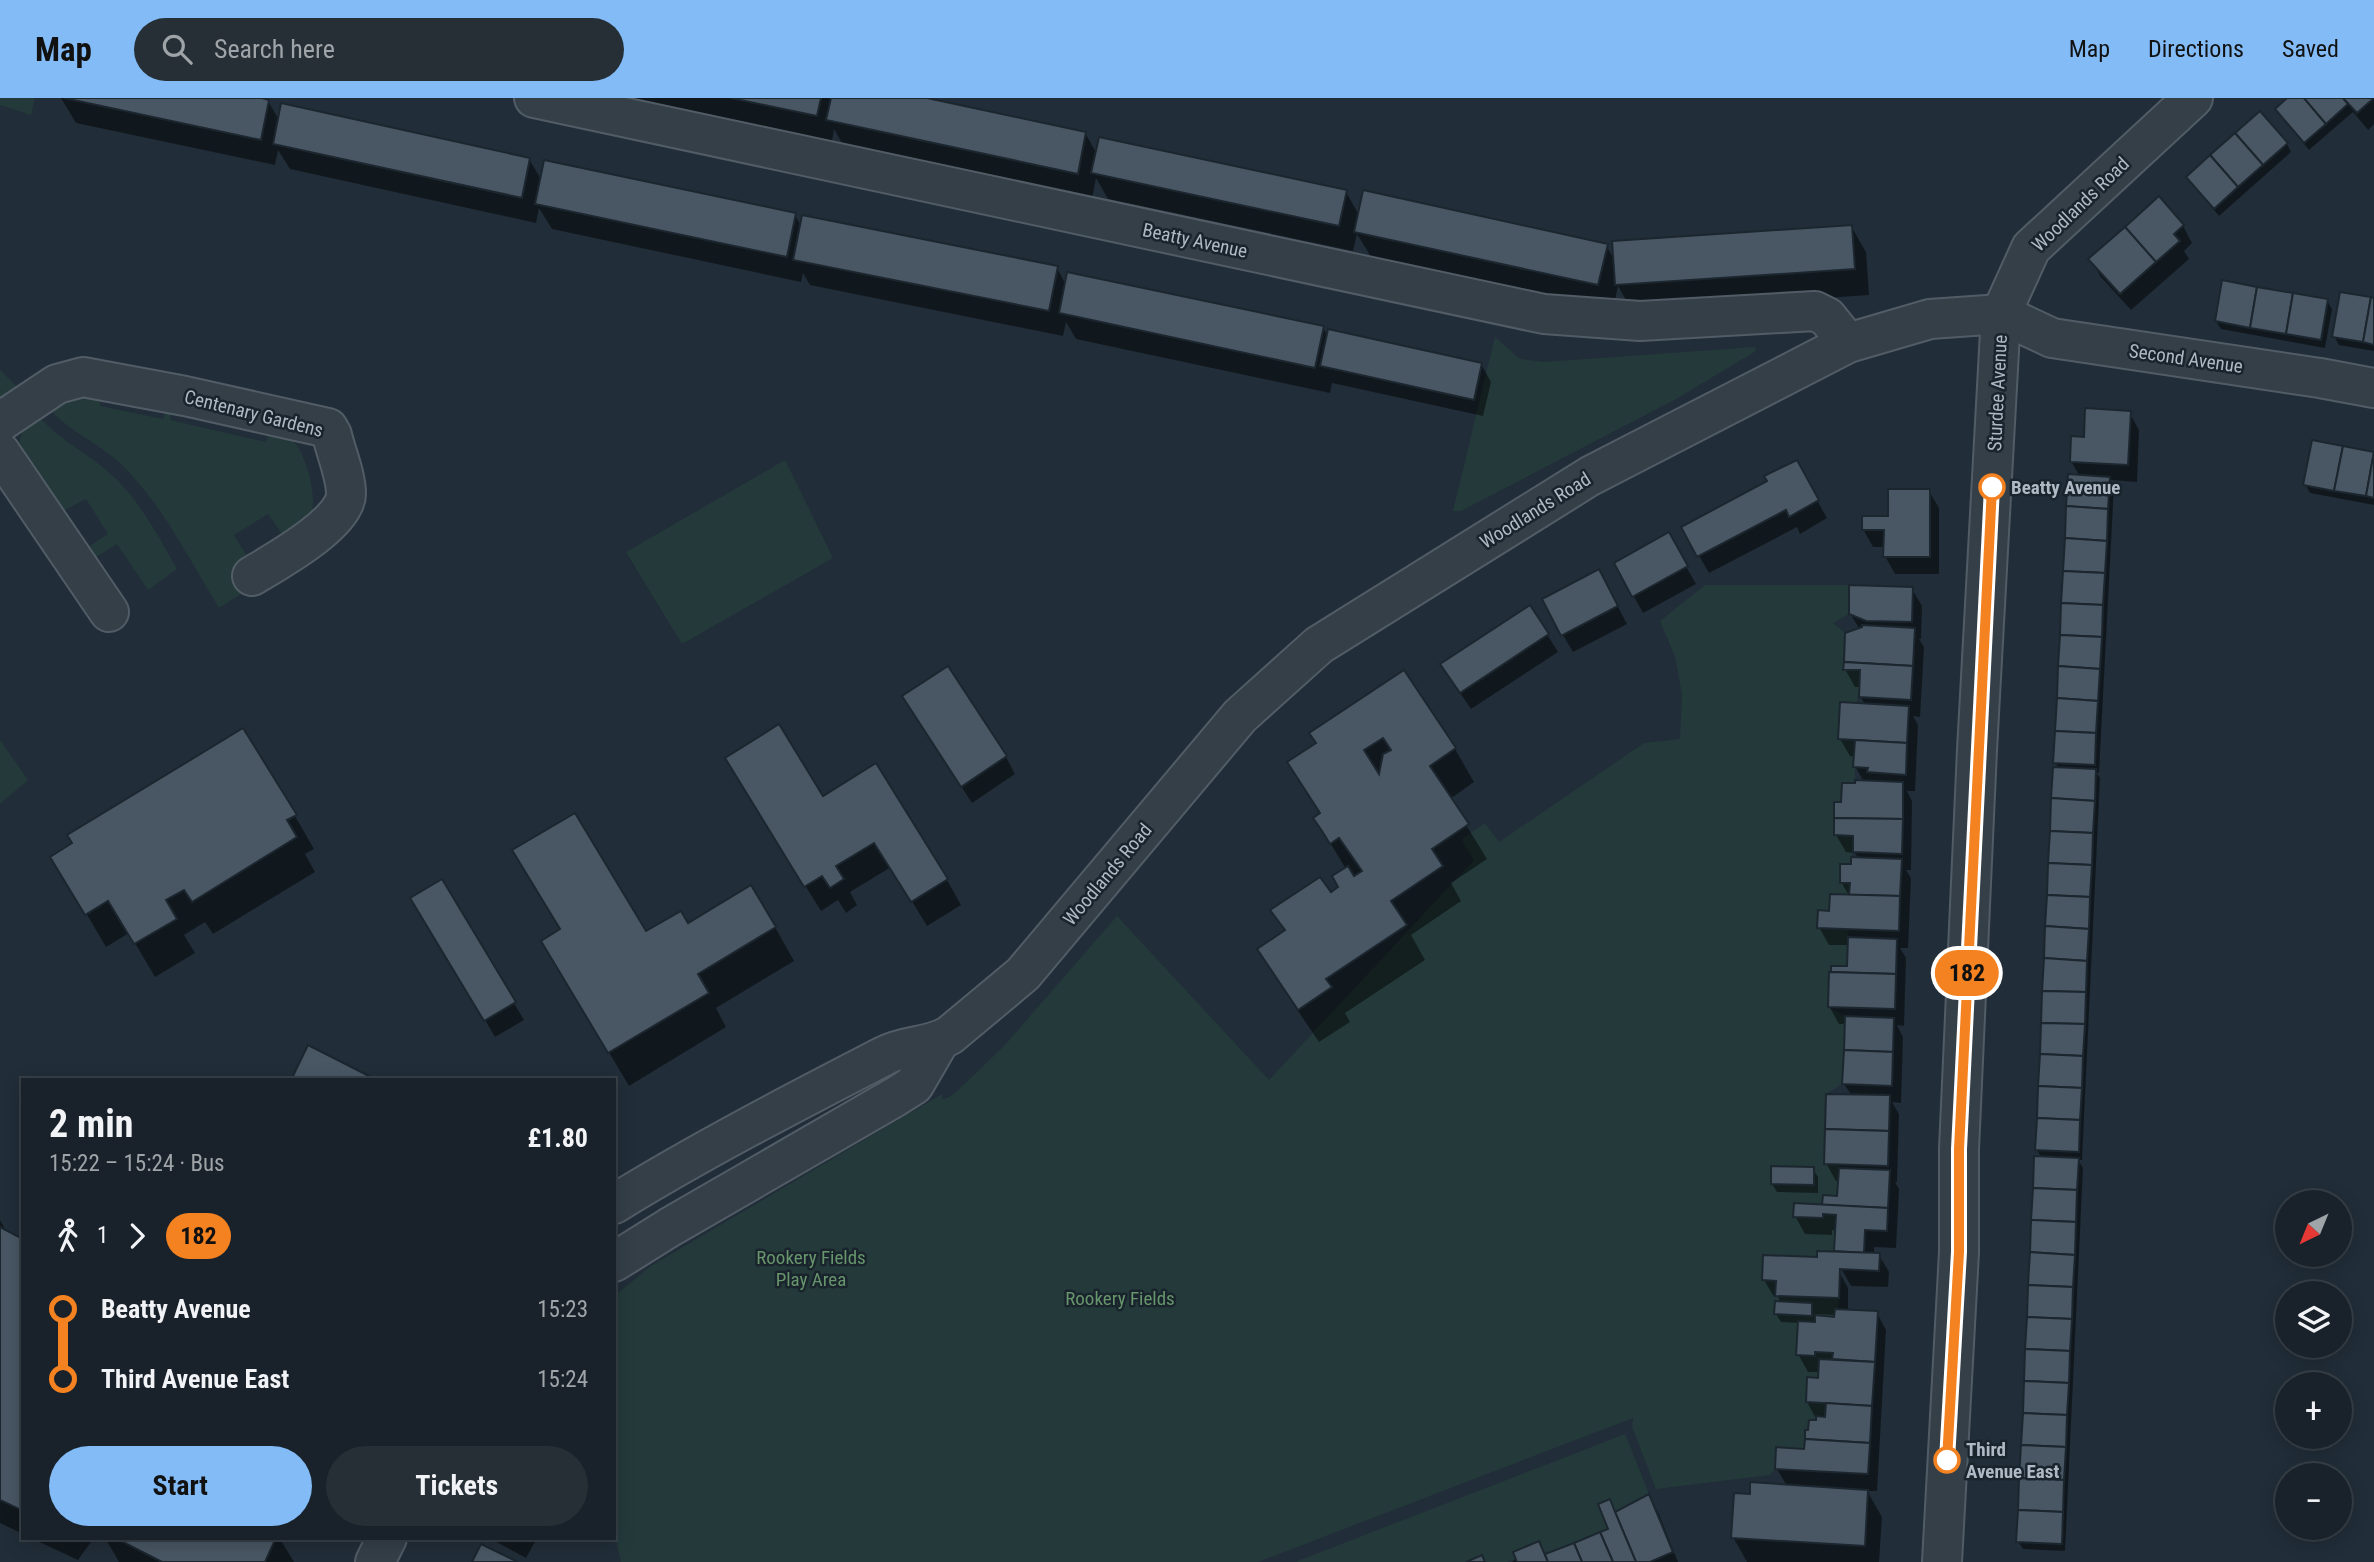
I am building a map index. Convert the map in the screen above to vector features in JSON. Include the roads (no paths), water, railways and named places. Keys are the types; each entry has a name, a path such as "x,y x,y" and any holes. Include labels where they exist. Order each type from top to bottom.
{"street":[{"name":"Beatty Avenue","path":"534,98 1544,314 1640,321 1815,311 1827,317 1848,343"},
{"name":"Woodlands Road","path":"616,1261 914,1085 939,1042 1023,974 1240,716 1319,645 1590,476 1848,343 1930,319 2001,314 2031,248 2193,98"},
{"name":"Second Avenue","path":"2001,314 2052,338 2374,388"},
{"name":"Sturdee Avenue","path":"1942,1562 1959,1252 1959,1149 1975,791 2001,314"},
{"name":"Centenary Gardens","path":"0,422 57,384 83,377 100,378 328,428 342,477 345,500 321,532 252,576"},
{"path":"0,452 109,612"},
{"path":"616,1203 687,1159 899,1048 939,1042"},
{"path":"375,1562 386,1540"}],"place":[{"name":"Beatty Avenue","path":"1992,487"},
{"name":"Third Avenue East","path":"1947,1460"}],"park label":[{"name":"Rookery Fields Play Area","path":"811,1268"},
{"name":"Rookery Fields","path":"1120,1298"}]}
